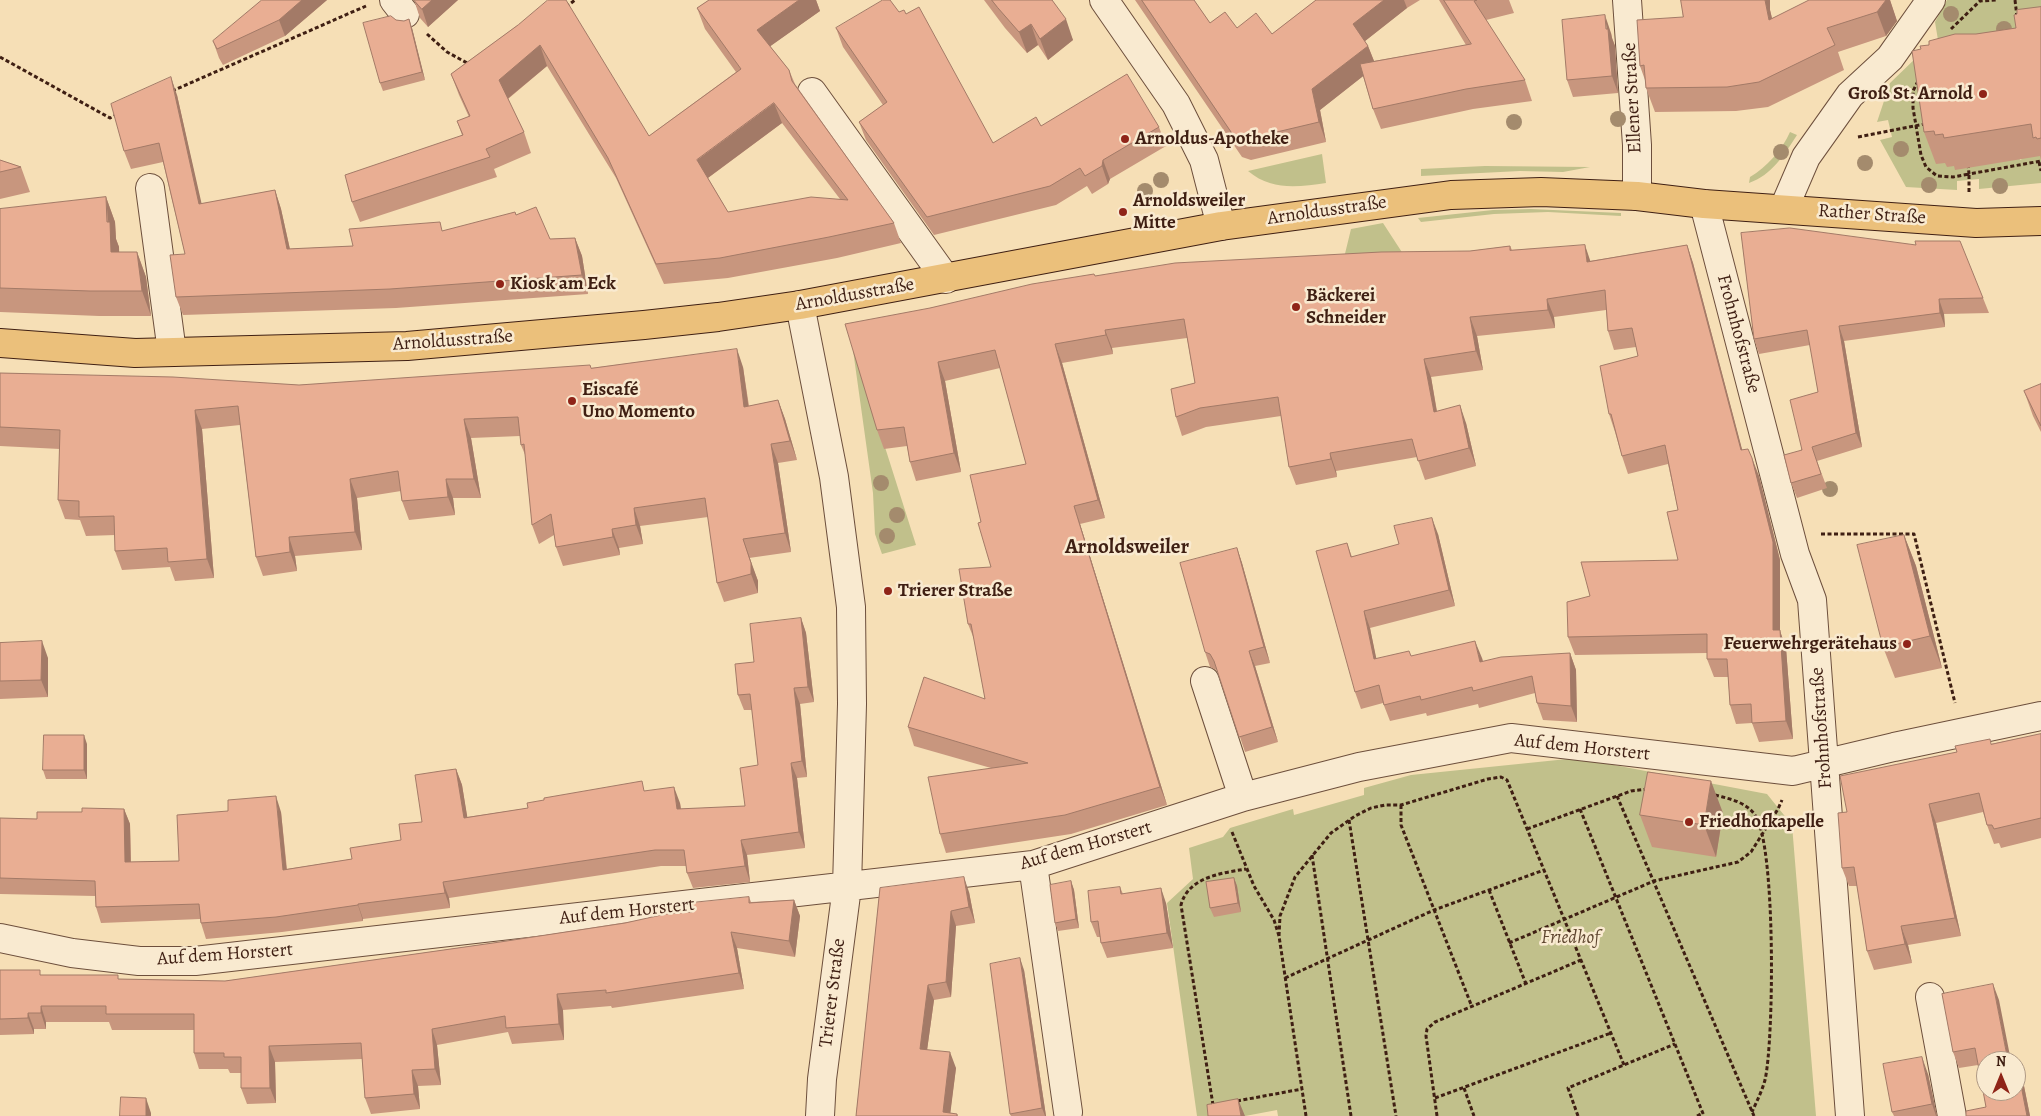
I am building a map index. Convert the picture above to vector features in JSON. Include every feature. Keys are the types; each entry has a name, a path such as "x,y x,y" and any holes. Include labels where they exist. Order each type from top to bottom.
{"main road":[{"name":"Arnoldusstraße","path":"0,344 135,353 408,346 718,317 800,305 946,279 1221,226 1451,195 1541,192 1636,196 1704,204"},
{"name":"Rather Straße","path":"1704,204 1784,208 1976,223 2041,221"}],"street":[{"path":"1104,0 1176,104 1204,160 1221,226"},
{"name":"Ellener Straße","path":"1627,0 1637,145 1636,196"},
{"path":"1784,208 1806,157 1850,95 1890,58 1931,0"},
{"path":"812,92 946,279"},
{"path":"150,188 172,352"},
{"name":"Frohnhofstraße","path":"1704,204 1795,554 1812,600 1850,1116"},
{"name":"Trierer Straße","path":"800,305 834,477 850,607 852,704 847,887 822,1079 820,1116"},
{"path":"1205,681 1243,797"},
{"name":"Auf dem Horstert","path":"0,938 72,953 129,960 196,961 1033,865 1243,797 1359,767 1510,738 1793,771 2041,716"},
{"path":"1033,865 1068,1112"},
{"path":"1930,997 1952,1116"}],"path":[{"path":"559,12 575,0"},
{"path":"1945,32 1969,13 1980,1 1996,0"},
{"path":"2015,0 2018,19"},
{"path":"164,94 390,6 448,52 472,66"},
{"path":"1897,48 1920,76 1913,91 1913,108 1921,155 1926,167 1937,176 1953,177 2040,162 2041,171"},
{"path":"0,57 110,118 119,114"},
{"path":"1888,132 1928,124"},
{"path":"1968,163 1969,189"},
{"path":"1790,533 1914,534 1962,732"},
{"path":"1279,936 1280,916 1295,878 1331,833 1349,820 1371,808 1385,805 1400,805 1488,778 1507,780 1624,1065"},
{"path":"1527,829 1631,791 1649,789"},
{"path":"1712,795 1743,804 1756,816 1762,834 1767,864 1771,944 1768,1061 1765,1081 1752,1112"},
{"path":"1617,796 1754,1116"},
{"path":"1400,805 1401,825 1472,1007"},
{"path":"1580,809 1704,1115 1696,1116"},
{"path":"1510,943 1654,881 1738,862 1751,852 1778,809"},
{"path":"1349,820 1396,1116"},
{"path":"1230,828 1246,869 1274,920 1279,936 1306,1116"},
{"path":"1312,856 1351,1116"},
{"path":"1222,1104 1213,1106 1180,905 1183,896 1198,882 1222,873 1246,869"},
{"path":"1285,978 1434,910 1544,870"},
{"path":"1489,890 1526,984"},
{"path":"1437,1116 1426,1036 1427,1029 1435,1022 1581,960"},
{"path":"1435,1098 1611,1033"},
{"path":"1578,1116 1568,1088 1675,1044"},
{"path":"1464,1088 1474,1116"},
{"path":"1230,1102 1302,1089"}],"green space":[{"path":"1947,0 2041,0 2041,43 2019,156 2020,160 2022,155 2041,153 2041,183 1979,189 1979,179 1957,181 1957,190 1906,187 1880,140 1892,137 1888,120 1877,122 1890,83 1918,56 1939,46 1935,22"},
{"path":"1790,132 1797,135 1782,157 1771,170 1749,183 1750,177 1768,163 1778,152"},
{"path":"1322,154 1326,183 1305,186 1276,185 1266,182 1248,171"},
{"path":"1485,166 1590,167 1563,172 1520,171 1421,176 1421,169"},
{"path":"1531,209 1621,213 1621,216 1548,212 1494,214 1421,222 1418,218 1493,210"},
{"path":"1383,223 1407,260 1343,262 1351,229"},
{"path":"852,343 916,545 882,554 875,534 873,493"},
{"name":"Friedhof","path":"1577,758 1767,794 1792,825 1816,1116 1278,1116 1277,1110 1245,1116 1197,1116 1167,903 1193,879 1189,848 1223,837 1230,828 1293,809 1294,815 1364,795 1364,788 1411,775"}],"building":[{"path":"262,0 302,0 279,20 217,49 213,41"},
{"path":"414,0 432,0 422,9"},
{"path":"548,0 566,0 649,136 741,69 697,8 709,0 799,0 757,30 789,70 792,81 894,223 720,258 656,264 608,158 540,45 499,80 524,132 486,149 490,157 352,202 345,175 463,135 457,121 470,116 451,74 518,25","holes":["774,103 848,200 811,197 728,212 697,160"]},
{"path":"883,0 890,0 899,12 904,10 906,14 919,7 993,143 1036,117 1041,126 1127,74 1159,127 1103,160 1102,166 1085,176 1080,168 1050,186 927,217 859,122 887,102 836,28"},
{"path":"992,0 1052,0 1066,19 1040,39 1031,24 1019,32"},
{"path":"1142,0 1194,0 1210,23 1225,12 1237,28 1256,13 1272,34 1316,0 1384,0 1353,24 1368,46 1312,89 1319,122 1243,140 1234,136"},
{"path":"1444,0 1477,0 1474,1 1525,80 1466,89 1373,109 1360,64 1471,44"},
{"path":"1681,0 1765,0 1769,20 1809,0 1886,0 1877,12 1827,28 1835,45 1759,82 1727,87 1646,88 1644,65 1640,66 1637,20 1683,17"},
{"path":"2041,7 2041,138 2033,138 2031,124 1944,138 1943,134 1935,135 1934,131 1924,132 1912,51 1921,49 1920,46 1929,45 1929,41 1955,34 1976,34 2016,28 2014,15 2017,14 2017,10"},
{"path":"1605,15 1612,76 1567,80 1562,20"},
{"path":"391,16 396,20 404,21 409,19 422,72 380,83 363,23"},
{"path":"171,77 199,204 275,190 287,249 353,246 349,229 440,222 442,231 515,212 516,215 536,207 550,239 575,238 582,275 390,289 176,297 170,255 185,254 159,143 124,151 111,104"},
{"path":"0,160 21,167 0,172"},
{"path":"106,197 107,222 110,222 111,252 137,252 142,291 0,288 0,209"},
{"path":"1790,228 1916,245 1915,241 1960,241 1983,298 1939,299 1940,313 1839,326 1856,433 1812,447 1821,474 1791,483 1784,455 1802,450 1790,400 1818,392 1807,330 1754,339 1741,233"},
{"path":"1585,245 1587,262 1687,245 1741,450 1748,449 1752,458 1773,542 1773,630 1780,630 1786,721 1752,723 1751,704 1730,705 1727,659 1707,659 1707,634 1568,637 1567,602 1590,596 1581,562 1678,560 1667,512 1678,510 1665,445 1622,456 1611,414 1609,414 1600,366 1638,356 1632,328 1608,331 1605,290 1547,299 1548,310 1470,317 1476,351 1424,359 1434,412 1460,405 1469,448 1418,461 1412,439 1330,453 1331,459 1289,467 1278,397 1200,408 1176,417 1171,389 1195,383 1184,319 1105,330 1106,335 1055,344 1098,500 1074,506 1160,787 1065,815 940,834 928,777 1028,763 908,727 924,677 985,699 971,624 968,624 959,569 991,567 978,523 981,522 970,475 1026,464 995,350 938,362 954,453 910,462 904,427 877,430 845,324 930,308 1032,284 1175,263 1381,252 1470,251 1510,246 1510,250"},
{"path":"737,349 744,407 778,400 790,441 771,444 785,533 743,539 751,563 751,574 717,583 705,498 634,508 636,525 612,529 613,537 556,547 551,514 532,525 524,444 521,445 518,417 464,419 474,479 446,479 448,497 402,501 398,471 350,479 355,532 289,537 290,552 256,557 238,406 195,410 207,559 168,562 167,548 115,551 114,516 79,517 79,501 58,500 60,430 0,427 0,373 173,377 299,385 590,365 591,368"},
{"path":"2041,384 2041,426 2024,391"},
{"path":"1432,518 1449,590 1364,611 1374,659 1409,651 1411,656 1475,641 1480,662 1501,657 1570,653 1571,706 1537,703 1532,676 1473,691 1472,687 1421,700 1420,696 1384,705 1379,685 1355,692 1316,551 1347,543 1351,557 1399,544 1394,526"},
{"path":"1904,535 1930,636 1883,647 1857,545"},
{"path":"1237,548 1264,647 1249,651 1272,727 1239,737 1214,661 1210,654 1205,652 1180,563"},
{"path":"801,618 808,687 794,688 802,761 791,763 799,832 741,840 745,866 687,873 684,850 655,850 443,882 445,893 276,917 201,923 199,904 96,907 95,881 0,878 0,818 37,819 37,812 82,812 82,808 124,809 125,862 179,861 177,815 228,811 228,800 276,796 283,870 352,859 350,848 401,840 399,824 422,822 415,775 456,769 464,818 528,808 527,803 544,800 544,798 642,781 644,791 674,787 677,809 745,806 740,768 758,765 750,694 738,695 735,664 754,662 750,624"},
{"path":"42,641 41,680 0,681 0,643"},
{"path":"2041,734 2041,818 1994,829 1992,825 1987,825 1979,793 1929,804 1955,918 1901,926 1905,944 1867,951 1854,867 1842,868 1838,813 1847,812 1840,776 1957,752 1955,746 1990,739 1991,744"},
{"path":"44,735 84,735 84,770 43,770"},
{"path":"1648,772 1711,781 1704,825 1640,815"},
{"path":"964,877 969,907 951,911 946,982 928,985 920,1049 950,1052 943,1112 957,1114 957,1116 856,1116 880,888"},
{"path":"1234,878 1238,903 1210,908 1206,882"},
{"path":"1071,881 1076,919 1055,923 1050,885"},
{"path":"1120,887 1121,894 1161,888 1167,933 1101,943 1098,921 1091,922 1088,891"},
{"path":"749,897 749,903 794,900 789,941 731,932 739,973 606,993 606,990 557,994 559,1024 506,1028 505,1016 432,1029 435,1069 412,1070 414,1094 365,1098 361,1043 269,1046 270,1088 241,1088 241,1057 224,1057 224,1053 194,1053 194,1014 106,1014 106,1006 41,1006 41,1013 28,1013 28,1018 0,1019 0,970 40,970 40,975 118,975 118,979 225,981 625,923 666,914 692,912 691,903"},
{"path":"1020,958 1042,1108 1010,1114 990,964"},
{"path":"1993,984 2006,1051 1976,1051 1976,1053 1975,1048 1953,1052 1942,994"},
{"path":"1922,1057 1932,1104 1892,1112 1883,1064"},
{"path":"121,1097 146,1098 146,1116 120,1116"},
{"path":"1238,1099 1241,1116 1208,1116 1207,1105"},
{"path":"1985,1101 2024,1101 2027,1116 1966,1116 1966,1111 1986,1107"}],"place":[{"name":"Groß St. Arnold","path":"1983,94"},
{"name":"Arnoldus-Apotheke","path":"1125,139"},
{"name":"Arnoldsweiler Mitte","path":"1123,212"},
{"name":"Kiosk am Eck","path":"500,284"},
{"name":"Bäckerei Schneider","path":"1296,307"},
{"name":"Eiscafé Uno Momento","path":"572,401"},
{"name":"Trierer Straße","path":"888,591"},
{"name":"Feuerwehrgerätehaus","path":"1907,644"},
{"name":"Friedhofkapelle","path":"1689,822"}],"district":[{"name":"Arnoldsweiler","path":"1127,548"}]}
